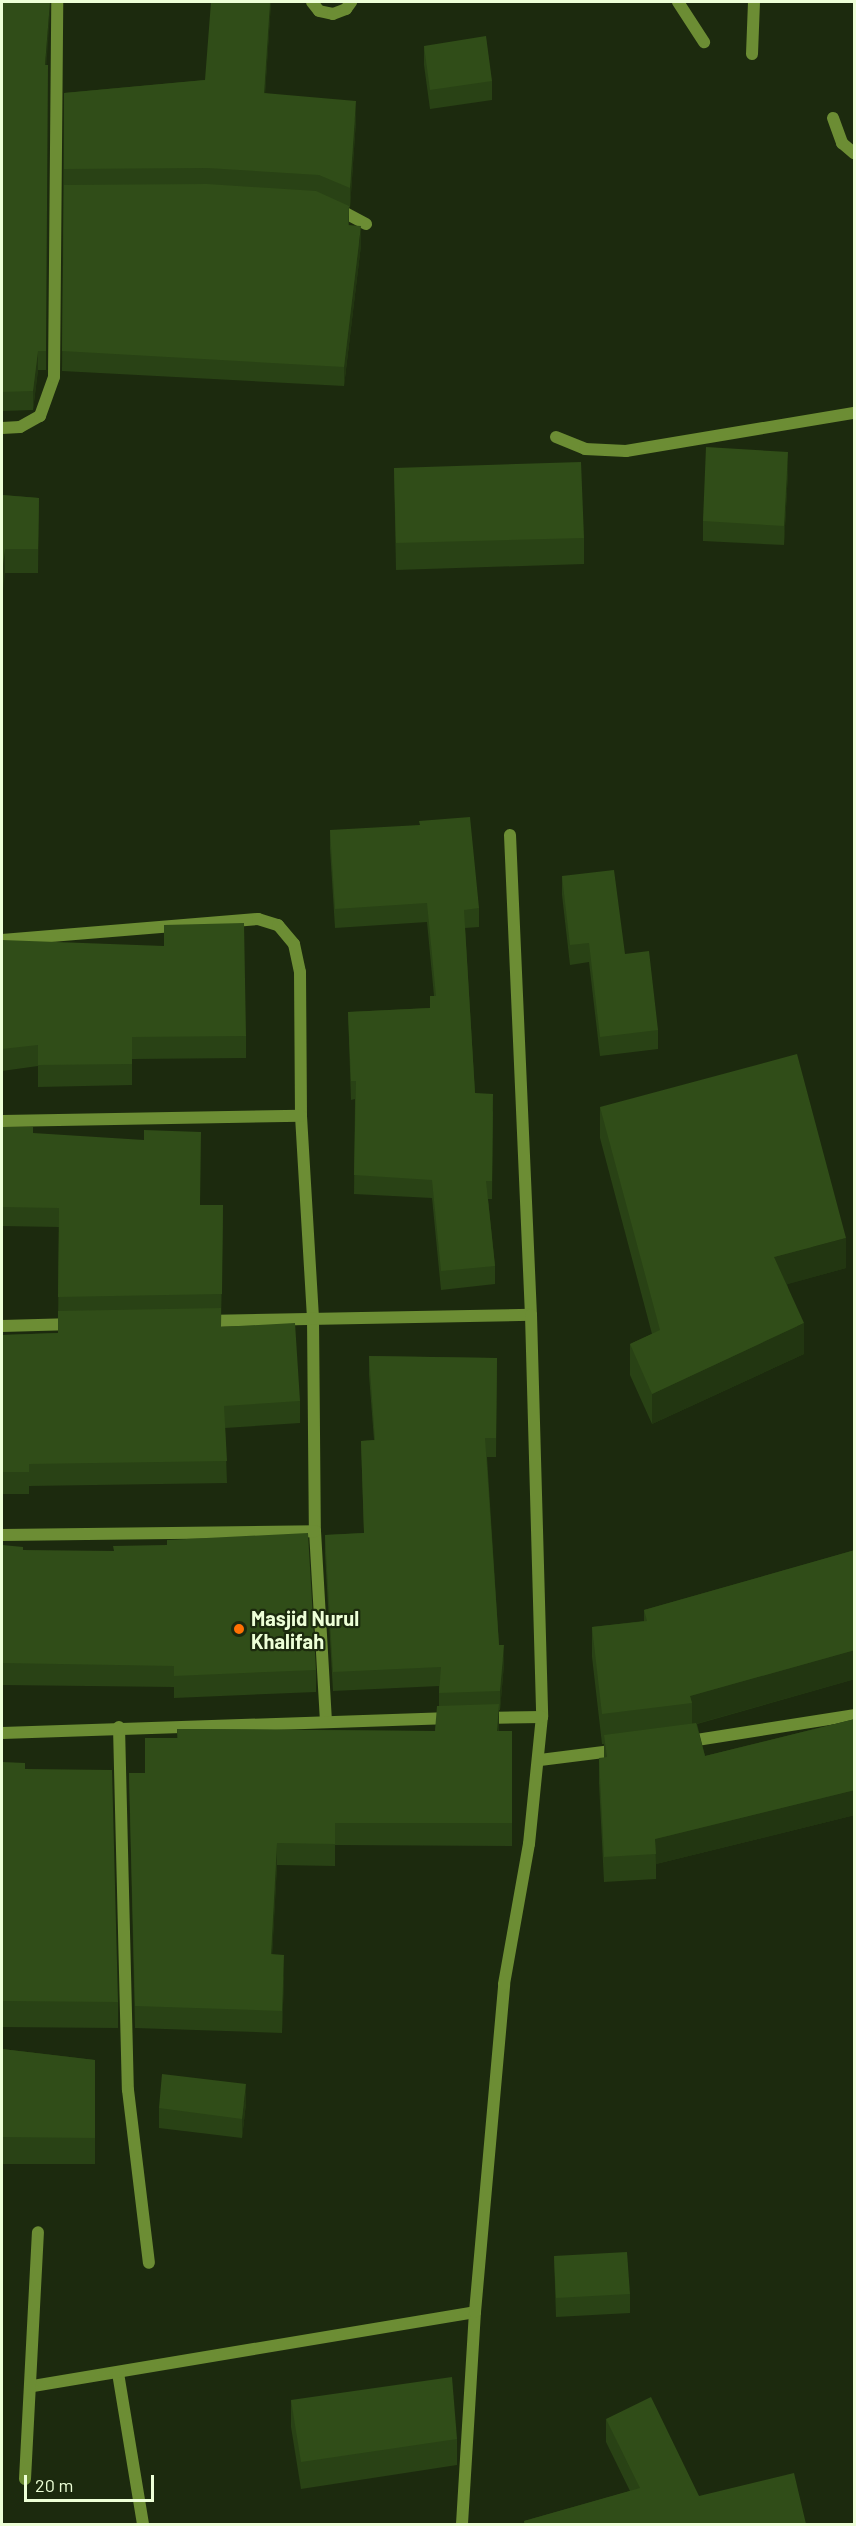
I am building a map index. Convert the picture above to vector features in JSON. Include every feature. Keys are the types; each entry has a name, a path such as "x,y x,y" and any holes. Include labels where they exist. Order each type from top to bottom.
{"street":[{"path":"2,428 20,427 40,416 51,388 61,196 57,2"},
{"path":"312,2 319,11 333,15 346,9 351,2"},
{"path":"678,2 704,42"},
{"path":"752,54 754,2"},
{"path":"833,118 842,143 855,153"},
{"path":"326,205 366,224"},
{"path":"556,437 585,448 626,451 855,413"},
{"path":"462,2524 475,2312 504,1984 540,1760 542,1717 531,1315 510,835"},
{"path":"2,940 258,919 278,925 294,944 300,972 301,1116 312,1318 315,1531 326,1720"},
{"path":"2,1121 301,1116"},
{"path":"193,1321 531,1315"},
{"path":"2,1326 85,1324"},
{"path":"2,1535 315,1531"},
{"path":"666,1744 855,1715"},
{"path":"2,1733 326,1720 542,1717"},
{"path":"119,1727 128,2090 149,2263"},
{"path":"540,1760 631,1749"},
{"path":"26,2479 33,2386 38,2232"},
{"path":"33,2386 118,2373 340,2332 475,2312"},
{"path":"118,2373 143,2524"}],"building":[{"path":"2,2 50,2 45,65 48,65 46,351 38,351 33,391 2,392"},
{"path":"211,2 270,2 264,93 356,101 350,188 319,175 207,168 64,169 64,93 205,80"},
{"path":"486,36 492,81 430,90 424,46"},
{"path":"207,184 316,191 349,206 348,225 361,226 344,367 62,351 64,185"},
{"path":"706,447 788,452 784,526 703,521"},
{"path":"581,462 584,538 396,543 394,468"},
{"path":"2,495 39,498 38,549 5,549 2,575"},
{"path":"470,817 479,908 464,910 475,1093 493,1094 492,1181 486,1181 495,1266 441,1271 432,1180 354,1175 356,1081 351,1081 348,1012 430,1008 430,996 436,996 427,903 335,909 330,830 420,825 419,821"},
{"path":"614,870 625,954 649,951 658,1030 600,1037 589,943 570,945 562,876"},
{"path":"244,923 246,1036 132,1037 132,1064 38,1065 38,1045 2,1049 2,940 164,946 164,925"},
{"path":"797,1054 846,1238 774,1257 804,1323 652,1394 630,1344 660,1330 600,1107"},
{"path":"2,1127 33,1127 33,1133 144,1140 144,1130 201,1132 200,1205 223,1205 222,1294 58,1297 59,1208 2,1207"},
{"path":"221,1308 221,1327 295,1323 300,1401 224,1406 227,1461 29,1464 29,1472 2,1472 2,1335 58,1333 58,1311"},
{"path":"369,1356 497,1358 496,1438 485,1438 499,1645 504,1645 500,1691 439,1693 441,1667 333,1672 325,1535 364,1533 361,1441 375,1440"},
{"path":"308,1533 316,1670 174,1676 174,1666 2,1663 2,1545 23,1547 23,1550 114,1551 113,1546 167,1545 167,1540"},
{"path":"855,1550 855,1650 690,1696 692,1703 602,1714 592,1627 647,1621 644,1610"},
{"path":"499,1704 497,1731 512,1731 512,1823 335,1823 335,1844 277,1843 271,1954 284,1955 282,2011 135,2006 129,1773 145,1773 145,1738 178,1738 177,1729 435,1731 437,1706"},
{"path":"855,1719 855,1790 655,1839 656,1854 604,1857 599,1758 607,1757 604,1735 696,1723 705,1756"},
{"path":"2,1762 25,1763 25,1769 112,1770 118,2002 2,2001"},
{"path":"2,2049 95,2060 95,2138 2,2137"},
{"path":"162,2074 246,2084 242,2119 159,2108"},
{"path":"627,2252 630,2294 556,2298 554,2256"},
{"path":"452,2377 457,2439 301,2462 291,2400"},
{"path":"651,2397 699,2496 794,2473 806,2524 525,2524 524,2521 640,2488 606,2419"}],"place":[{"name":"Masjid Nurul Khalifah","path":"239,1629"}]}
